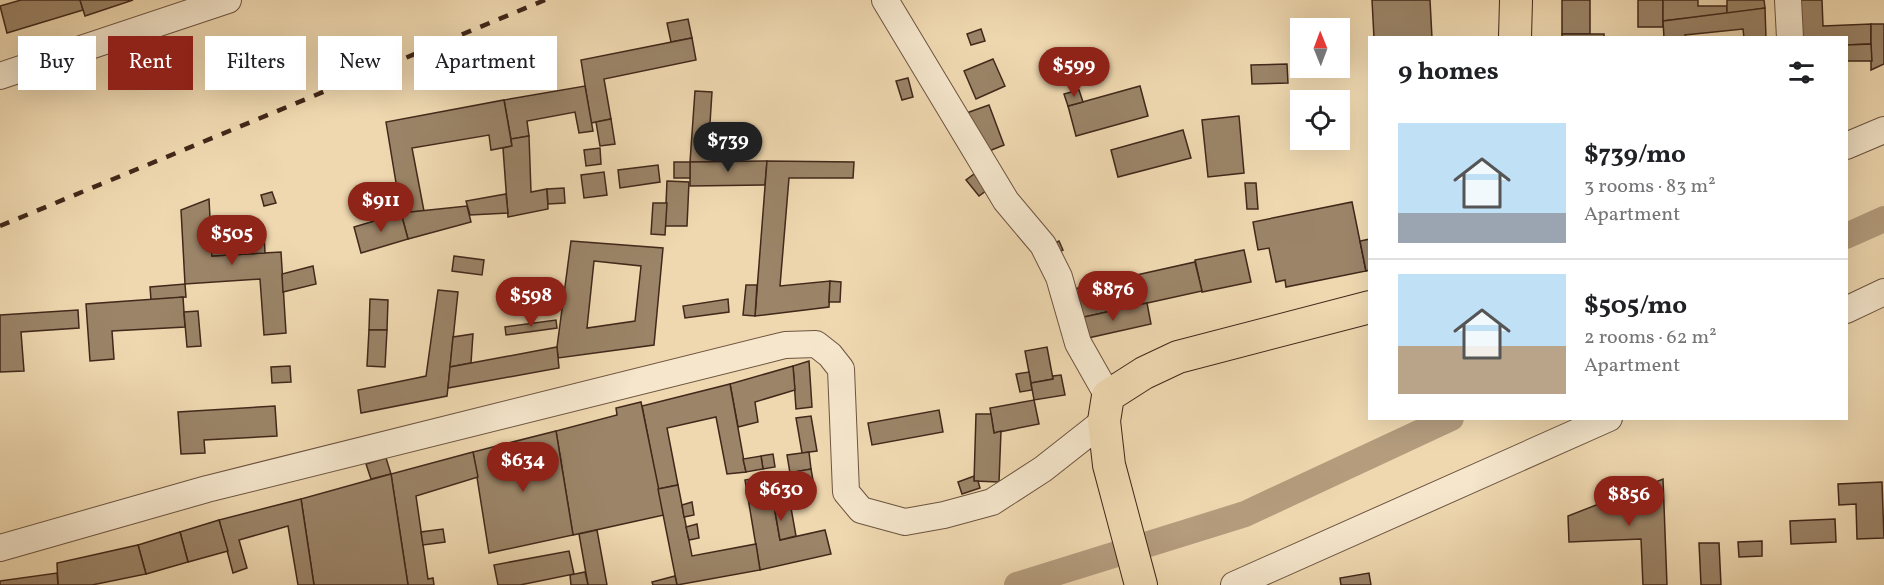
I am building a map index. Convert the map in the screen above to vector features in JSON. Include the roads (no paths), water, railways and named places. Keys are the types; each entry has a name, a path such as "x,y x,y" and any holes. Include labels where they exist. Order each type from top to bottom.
{"main road":[{"path":"1515,36 1516,0"},
{"path":"1141,585 1109,465 1106,408 1144,373 1178,357 1368,308"}],"street":[{"path":"0,76 228,0"},
{"path":"0,548 207,489 785,345 816,344 830,355 841,369 846,492 861,510 905,522 944,515 992,502 1043,469 1106,408 1078,342 1059,277 1043,244 1006,201 885,0"},
{"path":"1788,0 1790,36"},
{"path":"1848,145 1884,130"},
{"path":"1848,308 1884,292"},
{"path":"1234,585 1605,420"}],"waterway":[{"path":"1848,235 1884,219"},
{"path":"1017,585 1245,514 1447,420"}],"railway":[{"path":"0,226 545,0"}]}
